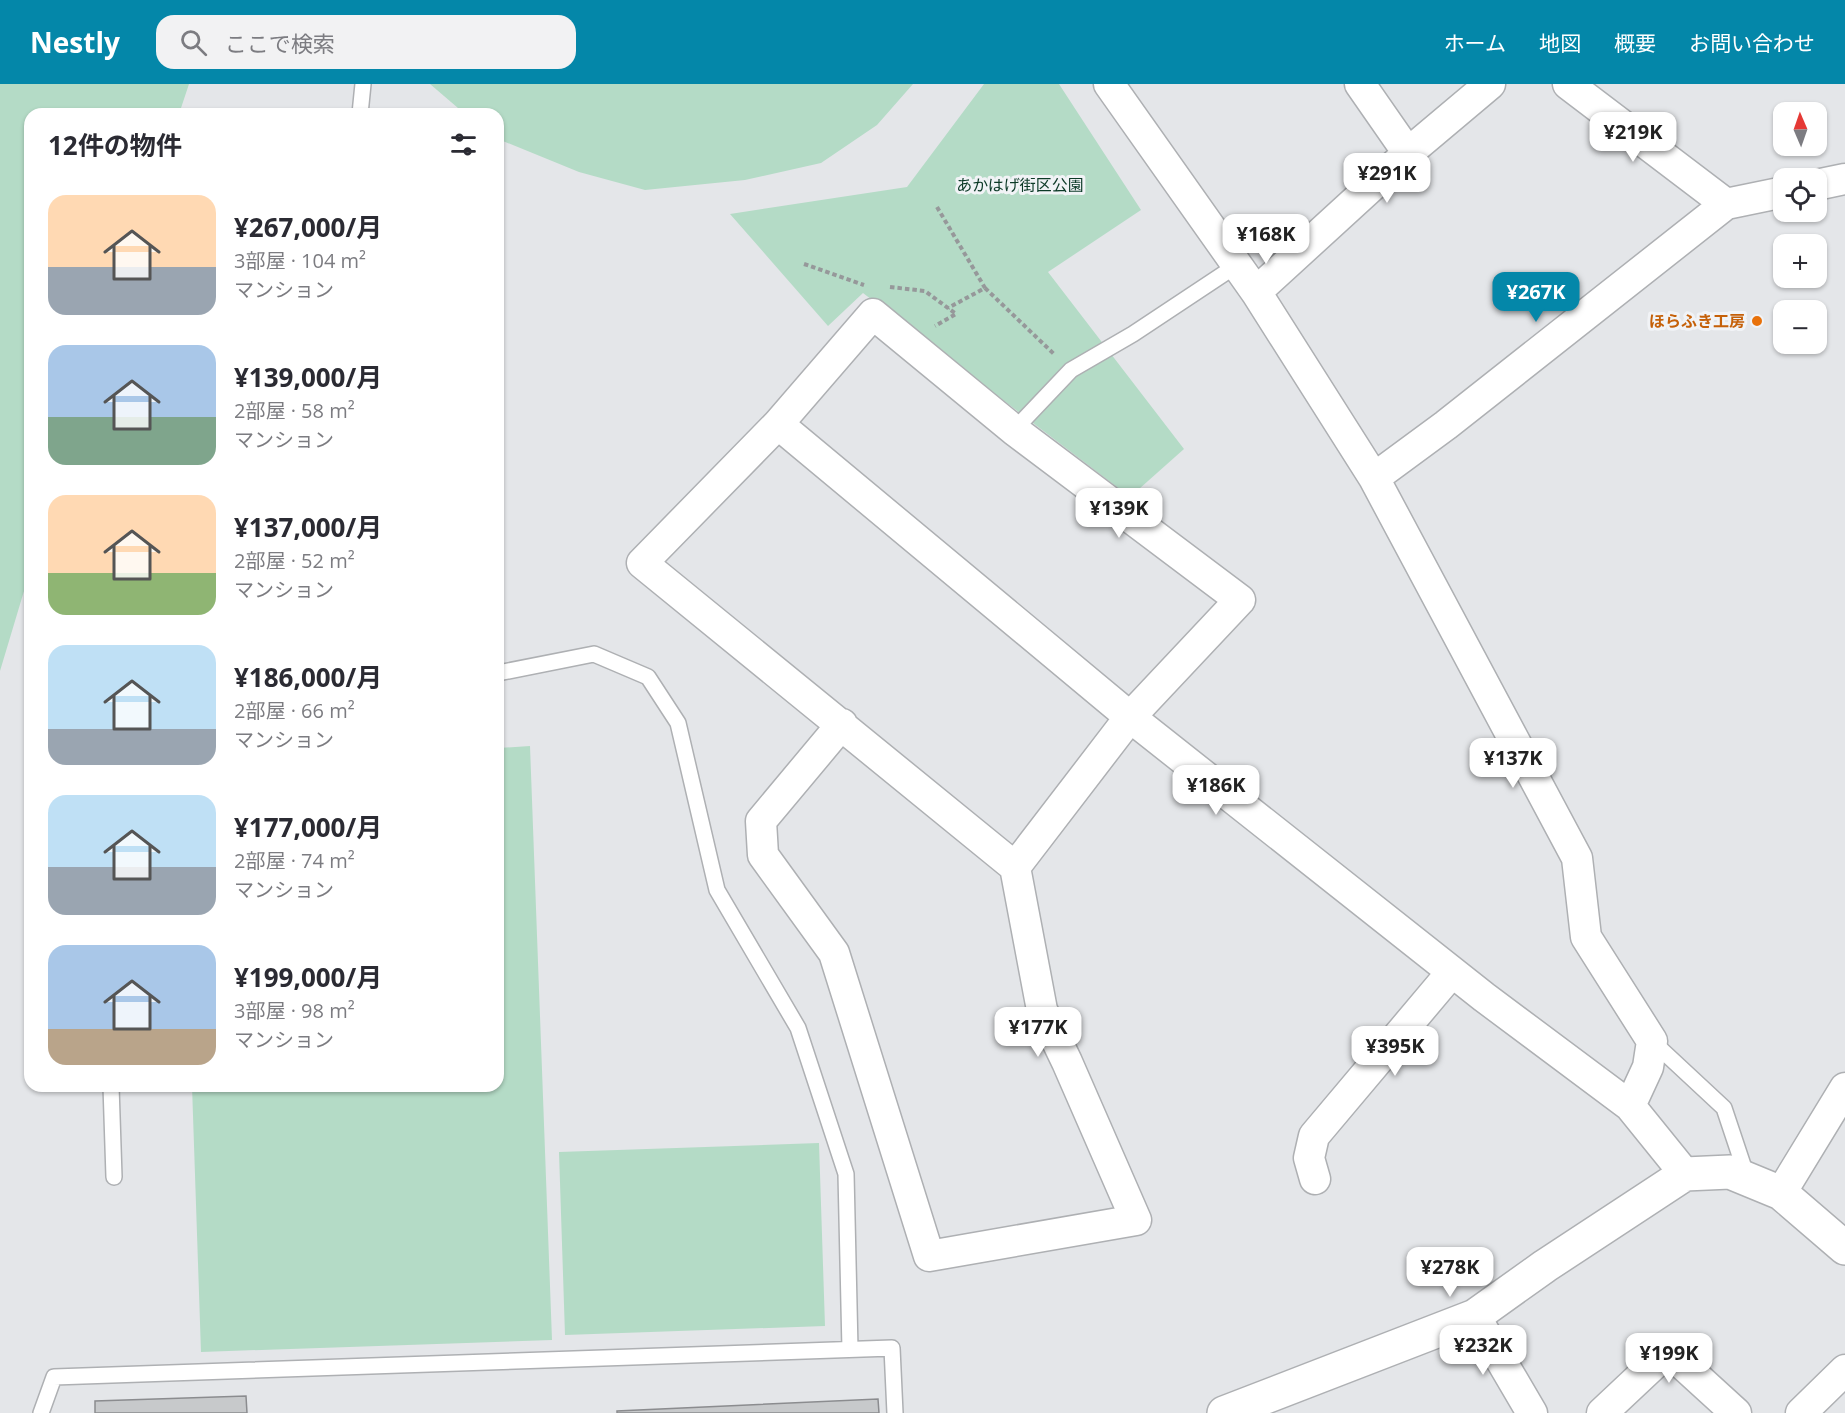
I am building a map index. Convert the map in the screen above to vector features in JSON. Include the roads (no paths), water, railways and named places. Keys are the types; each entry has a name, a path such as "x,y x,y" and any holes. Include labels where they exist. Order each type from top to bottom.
{"street":[{"path":"1109,84 1238,265 1374,478 1577,858 1586,937 1652,1041 1648,1067 1630,1106"},
{"path":"1360,84 1407,153"},
{"path":"1256,292 1407,153 1490,84"},
{"path":"1568,84 1726,204"},
{"path":"1827,183 1845,179"},
{"path":"1374,478 1446,425 1726,204 1773,194"},
{"path":"842,724 761,821 763,855 834,953 928,1256 1136,1220 1042,1010 1015,867 842,724 642,563 778,424 873,314 1014,430 1240,600 1130,717 1015,867"},
{"path":"778,424 1130,717 1452,972 1630,1106 1685,1174"},
{"path":"1315,1179 1309,1158 1314,1136 1452,972"},
{"path":"1781,1192 1845,1088"},
{"path":"1224,1413 1475,1316 1545,1266 1685,1174 1730,1172 1781,1192 1845,1248"},
{"path":"1475,1316 1532,1413"},
{"path":"1602,1413 1668,1351 1736,1413"},
{"path":"1801,1413 1845,1370"}],"lane":[{"path":"361,108 363,84"},
{"path":"1014,430 1071,370 1133,334 1238,265"},
{"path":"504,672 594,654 648,677 678,723 717,890 798,1028 846,1174 850,1349"},
{"path":"1652,1041 1724,1108 1748,1179"},
{"path":"111,1092 114,1176"},
{"path":"41,1413 54,1377 892,1348 895,1413"}],"place":[{"name":"ほらふき工房","path":"1757,321"}],"park label":[{"name":"あかはげ街区公園","path":"1020,185"}]}
